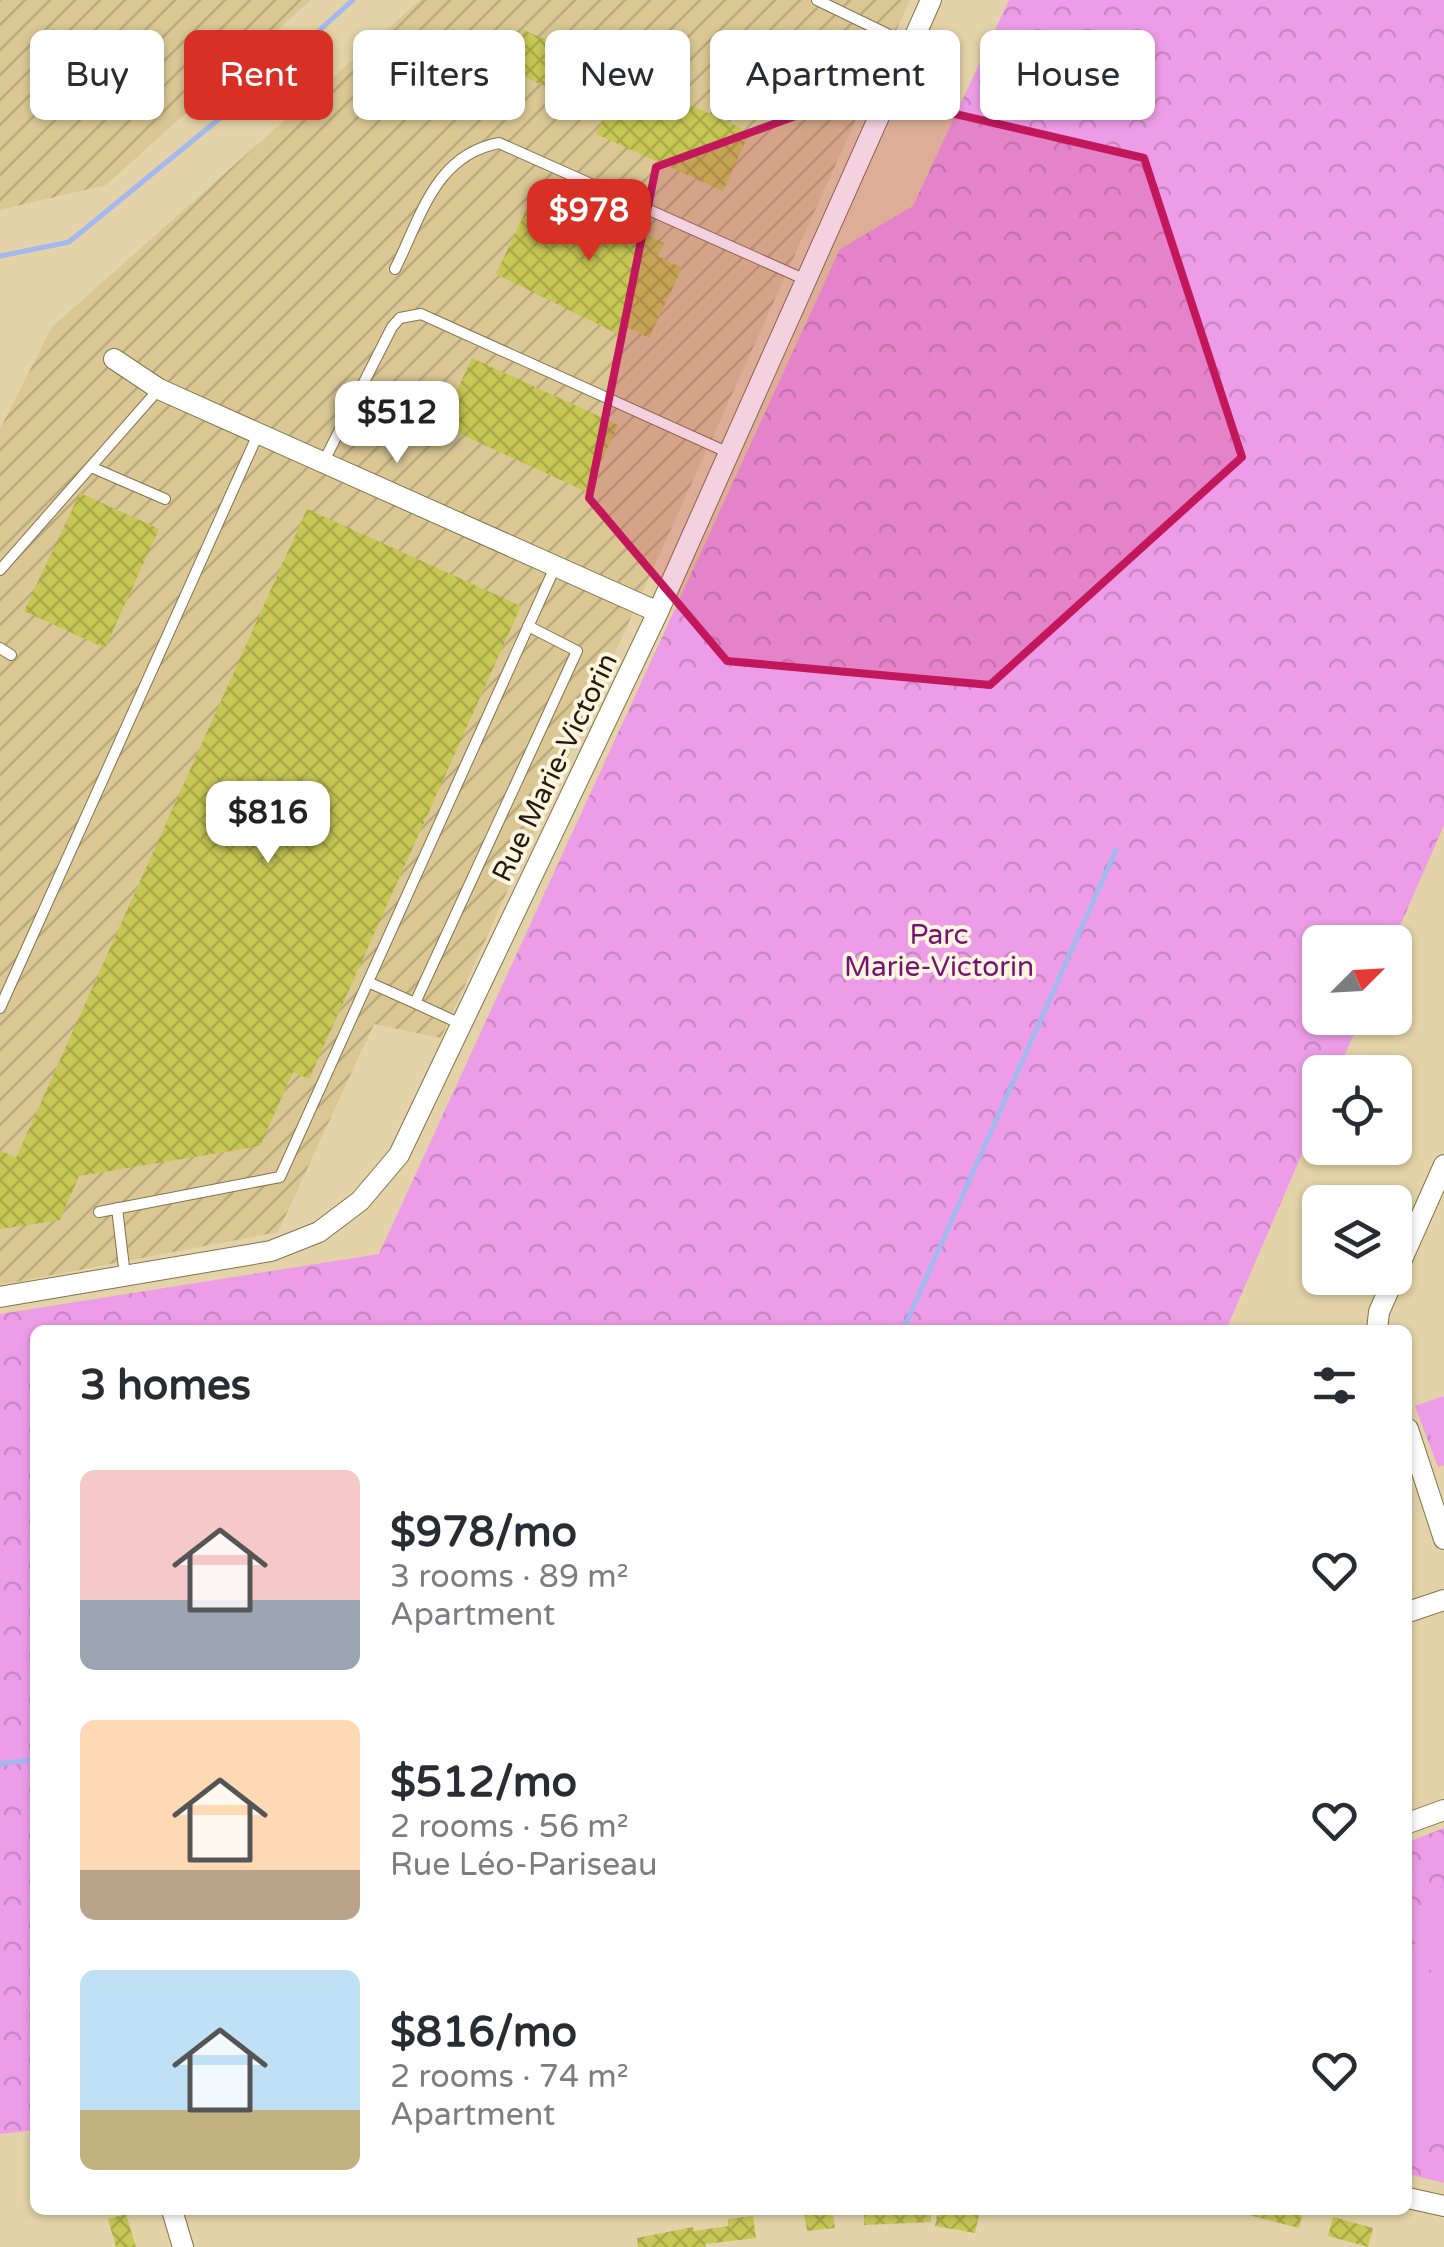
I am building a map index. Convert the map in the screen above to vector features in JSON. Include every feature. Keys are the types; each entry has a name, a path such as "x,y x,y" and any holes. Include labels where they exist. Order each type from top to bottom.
{"street":[{"name":"Rue Marie-Victorin","path":"918,30 931,0"},
{"name":"Rue Marie-Victorin","path":"0,1297 271,1251 319,1232 360,1201 399,1154 658,612 878,120"},
{"path":"114,359 159,389 658,612"},
{"path":"1412,1236 1444,1165"},
{"path":"1378,1325 1386,1295"},
{"path":"1412,1441 1444,1539"},
{"path":"1412,1611 1444,1600"},
{"path":"1412,1821 1444,1810"},
{"path":"1412,2199 1444,2206"},
{"path":"173,2215 183,2247"}],"lane":[{"path":"817,0 878,30"},
{"path":"395,269 443,173 469,152 499,143 807,280"},
{"path":"324,461 392,326 411,314 420,314 730,453"},
{"path":"0,570 159,389"},
{"path":"0,1008 259,432"},
{"path":"91,467 165,500"},
{"path":"99,1212 280,1176 555,566"},
{"path":"415,1004 578,651 528,626"},
{"path":"0,648 11,654"},
{"path":"368,982 461,1024"},
{"path":"117,1208 126,1276"}],"highlighted area":[{"path":"861,92 1144,158 1242,457 990,685 727,661 589,498 656,167"}],"shaded area":[{"path":"0,0 311,0 278,30 184,30 184,115 106,185 0,210"},
{"path":"420,0 910,0 896,30 710,30 710,120 856,120 441,1038 374,1024 278,1232 0,1285 0,429 52,327 285,120 333,120 333,77 353,60 353,120 525,120 525,30 386,30"}],"green space":[{"name":"Parc Marie-Victorin","path":"1009,0 1444,0 1444,825 1400,925 1302,925 1302,1035 1353,1035 1345,1055 1302,1055 1302,1154 1228,1325 30,1325 30,2131 0,2134 0,1314 379,1254 840,249 913,206 953,120 960,120 960,105 980,62 980,120 1155,120 1155,30 995,30"},
{"path":"1444,1396 1444,1465 1438,1467 1415,1406"},
{"path":"1444,1828 1444,2183 1412,2175 1412,1840"},
{"path":"1425,1889 1444,1892 1444,1973 1412,1966"},
{"path":"1412,1979 1444,1984 1444,2143 1412,2139"}],"building":[{"path":"525,30 545,39 545,86 525,77"},
{"path":"690,105 710,114 710,120 723,120 750,132 723,191 596,134 602,120 690,120"},
{"path":"539,183 664,243 658,256 682,268 649,338 625,326 620,335 496,274"},
{"path":"472,358 618,425 587,492 441,425"},
{"path":"80,493 159,529 105,648 24,611"},
{"path":"307,509 521,606 309,1079 293,1072 260,1146 79,1176 60,1220 0,1229 0,1150 16,1158"},
{"path":"126,2215 136,2247 116,2247 108,2219"},
{"path":"804,2215 833,2215 835,2228 807,2231"},
{"path":"864,2215 931,2215 931,2222 864,2225"},
{"path":"937,2215 979,2215 975,2233 935,2226"},
{"path":"1249,2215 1302,2215 1299,2228"},
{"path":"753,2216 756,2238 705,2244 706,2247 638,2247 637,2238 693,2227 694,2231 728,2226 728,2219"},
{"path":"1333,2217 1373,2228 1368,2247 1328,2236"}],"waterway":[{"path":"0,256 69,242 241,101 353,0"},
{"path":"905,1325 1116,850"},
{"path":"0,1764 30,1760"}]}
